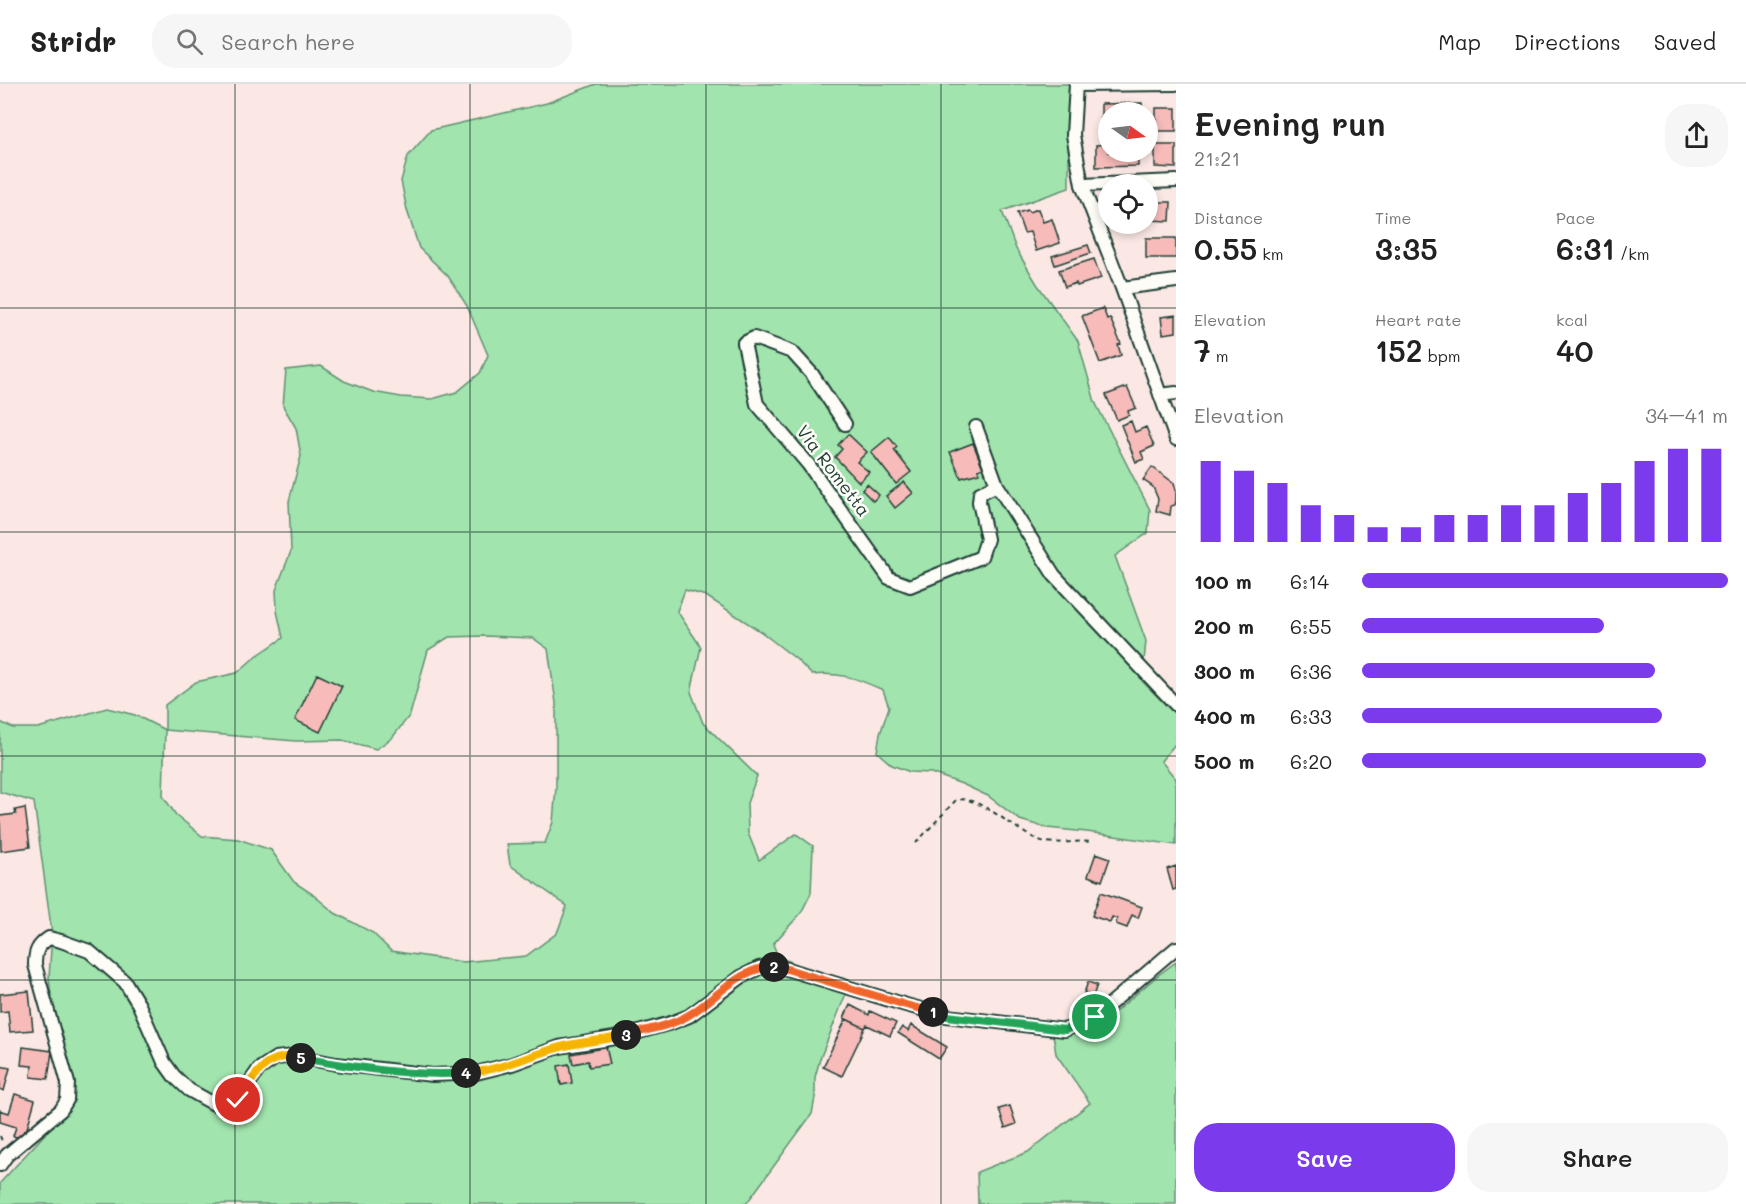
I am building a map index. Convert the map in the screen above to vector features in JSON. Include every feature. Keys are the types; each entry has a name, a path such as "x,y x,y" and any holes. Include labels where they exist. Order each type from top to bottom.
{"street":[{"path":"1176,84 1076,85 1073,135 1082,185 1176,439"},
{"path":"1082,185 1176,181"},
{"path":"1122,288 1176,281"},
{"name":"Via Rometta","path":"845,424 813,374 792,352 754,338 744,343 757,404 808,464 889,578 910,586 981,557 987,539 979,502 980,493 997,485"},
{"path":"1160,395 1176,393"},
{"path":"976,427 997,485 1054,575 1176,705"},
{"path":"0,1165 7,1155 61,1110 68,1100 68,1083 35,965 35,954 39,945 49,938 61,940 89,951 124,982 139,1005 164,1062 174,1076 189,1090 214,1104 226,1105 238,1100 259,1070 276,1058 295,1056 336,1064 433,1075 476,1072 512,1064 559,1047 621,1037 671,1023 689,1016 741,977 759,968 771,966 947,1016 1065,1030 1095,1017 1176,948"}],"path":[{"path":"916,843 956,800 961,799 972,801 999,815 1023,834 1041,842 1090,842"}],"green space":[{"path":"596,84 1073,84 1069,125 1069,188 1002,211 1016,249 1037,284 1078,341 1095,402 1150,510 1148,533 1115,556 1146,641 1142,681 1176,715 1176,743 1161,761 1176,779 1176,845 1047,828 1020,820 988,796 962,784 931,773 910,772 892,765 877,752 889,707 883,690 848,677 832,674 812,675 796,659 760,631 706,596 685,590 677,611 701,647 691,692 703,723 757,776 747,803 748,833 759,860 796,834 813,846 811,893 801,913 773,944 778,957 849,986 820,1059 815,1077 812,1114 746,1204 0,1204 0,1183 65,1112 49,978 52,934 34,802 0,792 0,722 13,728 38,728 107,708 135,715 165,730 165,705 196,682 237,673 255,657 283,638 277,611 276,590 291,551 289,501 301,456 296,428 283,406 286,370 321,366 344,381 373,392 432,399 457,392 480,373 488,355 467,306 448,276 419,248 401,181 408,156 431,130 547,103","holes":["449,637 533,638 548,649 556,703 556,787 553,822 545,843 507,844 510,865 567,906 557,933 526,956 463,962 391,951 373,933 335,913 294,882 271,850 238,839 202,836 176,815 163,796 165,730 296,741 342,740 376,749 392,738 410,715 428,650"]},
{"path":"1176,962 1176,1204 978,1204 977,1172 1028,1152 1090,1103 1056,1054 1052,1027 1072,1028 1115,1012"}],"building":[{"path":"1158,108 1176,108 1176,131 1158,131"},
{"path":"1096,145 1098,145 1098,162 1138,162 1138,166 1096,167"},
{"path":"1158,145 1176,145 1176,168 1155,167 1155,162 1158,162"},
{"path":"1158,202 1171,202 1170,221 1158,220"},
{"path":"1038,209 1043,222 1052,219 1060,243 1036,251 1030,232 1024,233 1017,213"},
{"path":"1146,238 1176,238 1176,258 1146,258"},
{"path":"1088,245 1091,253 1055,265 1052,256"},
{"path":"1094,259 1101,278 1077,286 1076,283 1065,287 1059,270"},
{"path":"1103,308 1121,344 1118,345 1121,355 1100,363 1082,316"},
{"path":"1176,315 1176,332 1163,334 1161,317"},
{"path":"1127,387 1136,408 1128,411 1129,415 1117,420 1106,395"},
{"path":"1131,421 1135,432 1146,427 1154,446 1141,452 1144,459 1136,462 1121,425"},
{"path":"848,434 867,452 857,462 869,472 859,482 835,457 842,449 838,445"},
{"path":"889,437 897,447 894,450 911,472 896,484 871,452"},
{"path":"973,443 983,468 978,470 979,473 961,478 950,452"},
{"path":"1152,467 1174,483 1176,501 1175,505 1171,506 1170,515 1156,511 1158,499 1153,487 1143,480"},
{"path":"904,482 913,493 895,508 886,496"},
{"path":"867,484 879,495 873,501 862,490"},
{"path":"317,674 342,686 320,732 295,720"},
{"path":"25,808 30,847 1,851 0,816 16,814 15,810"},
{"path":"1096,853 1110,858 1102,881 1088,876"},
{"path":"1176,866 1176,889 1173,890 1167,869"},
{"path":"1101,892 1142,907 1138,918 1132,915 1127,928 1116,924 1117,919 1112,917 1110,922 1092,916"},
{"path":"1088,982 1097,985 1093,996 1084,993"},
{"path":"29,991 33,1030 10,1032 8,1011 0,1012 0,994"},
{"path":"850,1005 869,1015 870,1011 896,1023 890,1036 867,1025 865,1028 844,1018"},
{"path":"846,1019 865,1028 842,1076 823,1067"},
{"path":"911,1025 947,1047 939,1059 898,1033 902,1027 908,1031"},
{"path":"605,1042 610,1064 589,1067 588,1061 573,1064 571,1054 599,1049 597,1043"},
{"path":"23,1047 52,1051 48,1079 31,1077 32,1066 21,1065"},
{"path":"569,1064 572,1083 561,1085 558,1066"},
{"path":"0,1066 10,1068 4,1091 0,1089"},
{"path":"15,1094 35,1100 24,1139 13,1136 16,1127 0,1122 0,1110 9,1113"},
{"path":"1010,1106 1016,1124 1005,1128 999,1109"}],"route":[{"path":"238,1100 259,1070 276,1058 295,1056 336,1064 446,1075 476,1072 512,1064 559,1047 621,1037 689,1016 741,977 759,968 771,966 947,1016 1065,1030 1095,1017"}]}
